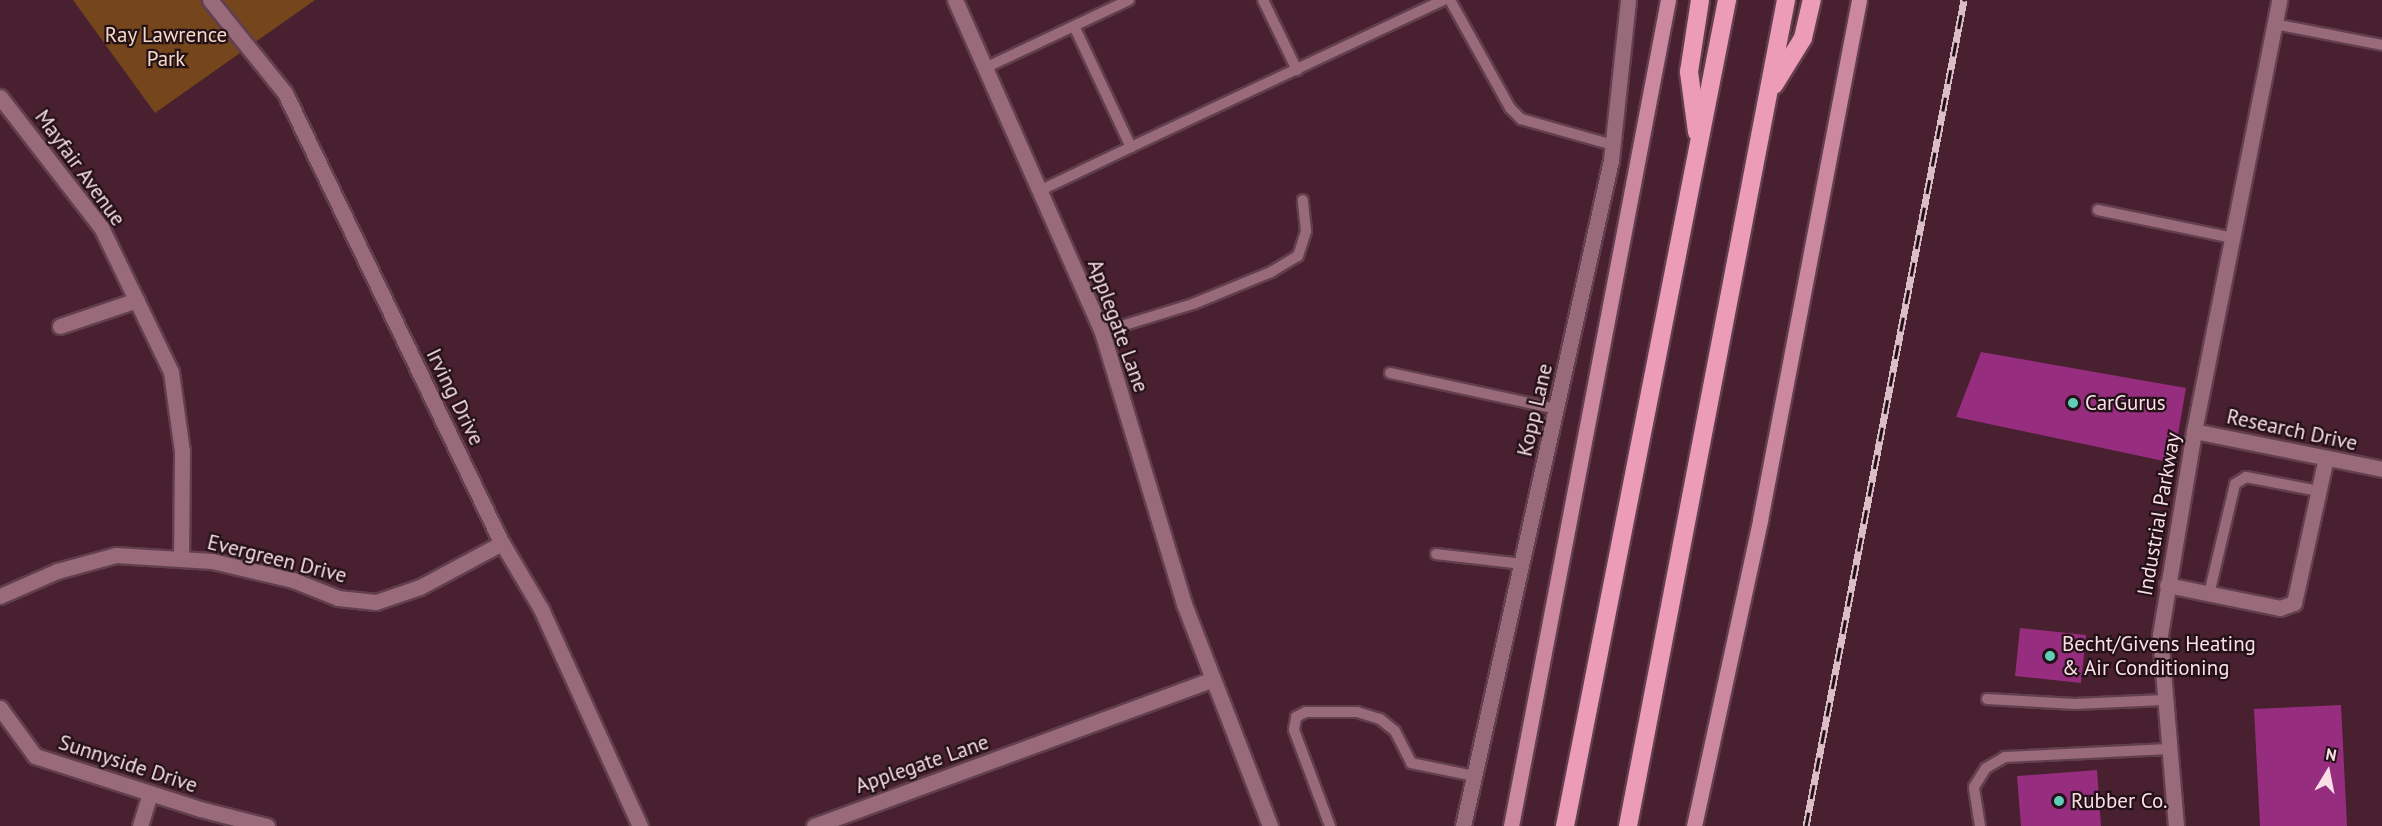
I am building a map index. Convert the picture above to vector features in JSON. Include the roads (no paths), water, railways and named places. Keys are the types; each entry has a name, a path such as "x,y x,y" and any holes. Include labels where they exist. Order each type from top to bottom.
{"highway":[{"path":"1699,147 1689,72 1700,0"},
{"path":"1565,826 1727,0"},
{"path":"1628,826 1786,0"},
{"path":"1768,94 1803,38 1812,0"}],"main road":[{"path":"1510,826 1668,0"},
{"path":"1694,826 1760,520 1859,0"}],"street":[{"name":"Irving Drive","path":"210,0 285,93 502,543 541,609 640,826"},
{"name":"Applegate Lane","path":"955,0 987,67 1102,332 1184,604 1270,826"},
{"name":"Kopp Lane","path":"1463,826 1557,409 1613,145 1628,0"},
{"name":"Industrial Parkway","path":"2176,826 2160,635 2194,431 2234,238 2279,0"},
{"name":"Mayfair Avenue","path":"0,97 101,227 171,372 182,452 181,559"},
{"path":"60,326 136,300"},
{"name":"Research Drive","path":"2194,431 2382,469"},
{"path":"2167,585 2280,608 2294,603 2326,458"},
{"name":"Evergreen Drive","path":"0,596 57,571 116,555 213,561 293,580 338,598 376,602 420,587 502,543"},
{"name":"Applegate Lane","path":"814,826 1213,679"},
{"name":"Sunnyside Drive","path":"0,708 35,756 150,794 267,826"},
{"path":"140,826 150,794"}],"lane":[{"path":"987,67 1129,0"},
{"path":"1263,0 1297,70"},
{"path":"1041,190 1444,0"},
{"path":"1450,0 1510,108 1521,119 1613,145"},
{"path":"2275,24 2382,45"},
{"path":"1074,26 1131,147"},
{"path":"1102,332 1194,304 1270,273 1298,256 1306,231 1303,200"},
{"path":"2098,210 2234,238"},
{"path":"1390,373 1557,409"},
{"path":"2209,594 2235,484 2246,477 2319,491"},
{"path":"1436,554 1522,564"},
{"path":"1987,699 2075,704 2164,700"},
{"path":"1330,826 1294,730 1296,717 1305,712 1357,712 1380,719 1395,731 1411,763 1474,776"},
{"path":"1980,826 1974,787 1986,768 2005,757 2169,749"}],"railway":[{"path":"1806,826 1964,0"}],"place":[{"name":"CarGurus","path":"2073,403"},
{"name":"Becht/Givens Heating & Air Conditioning","path":"2050,656"},
{"name":"Rubber Co.","path":"2059,801"}],"park label":[{"name":"Ray Lawrence Park","path":"166,47"}]}
